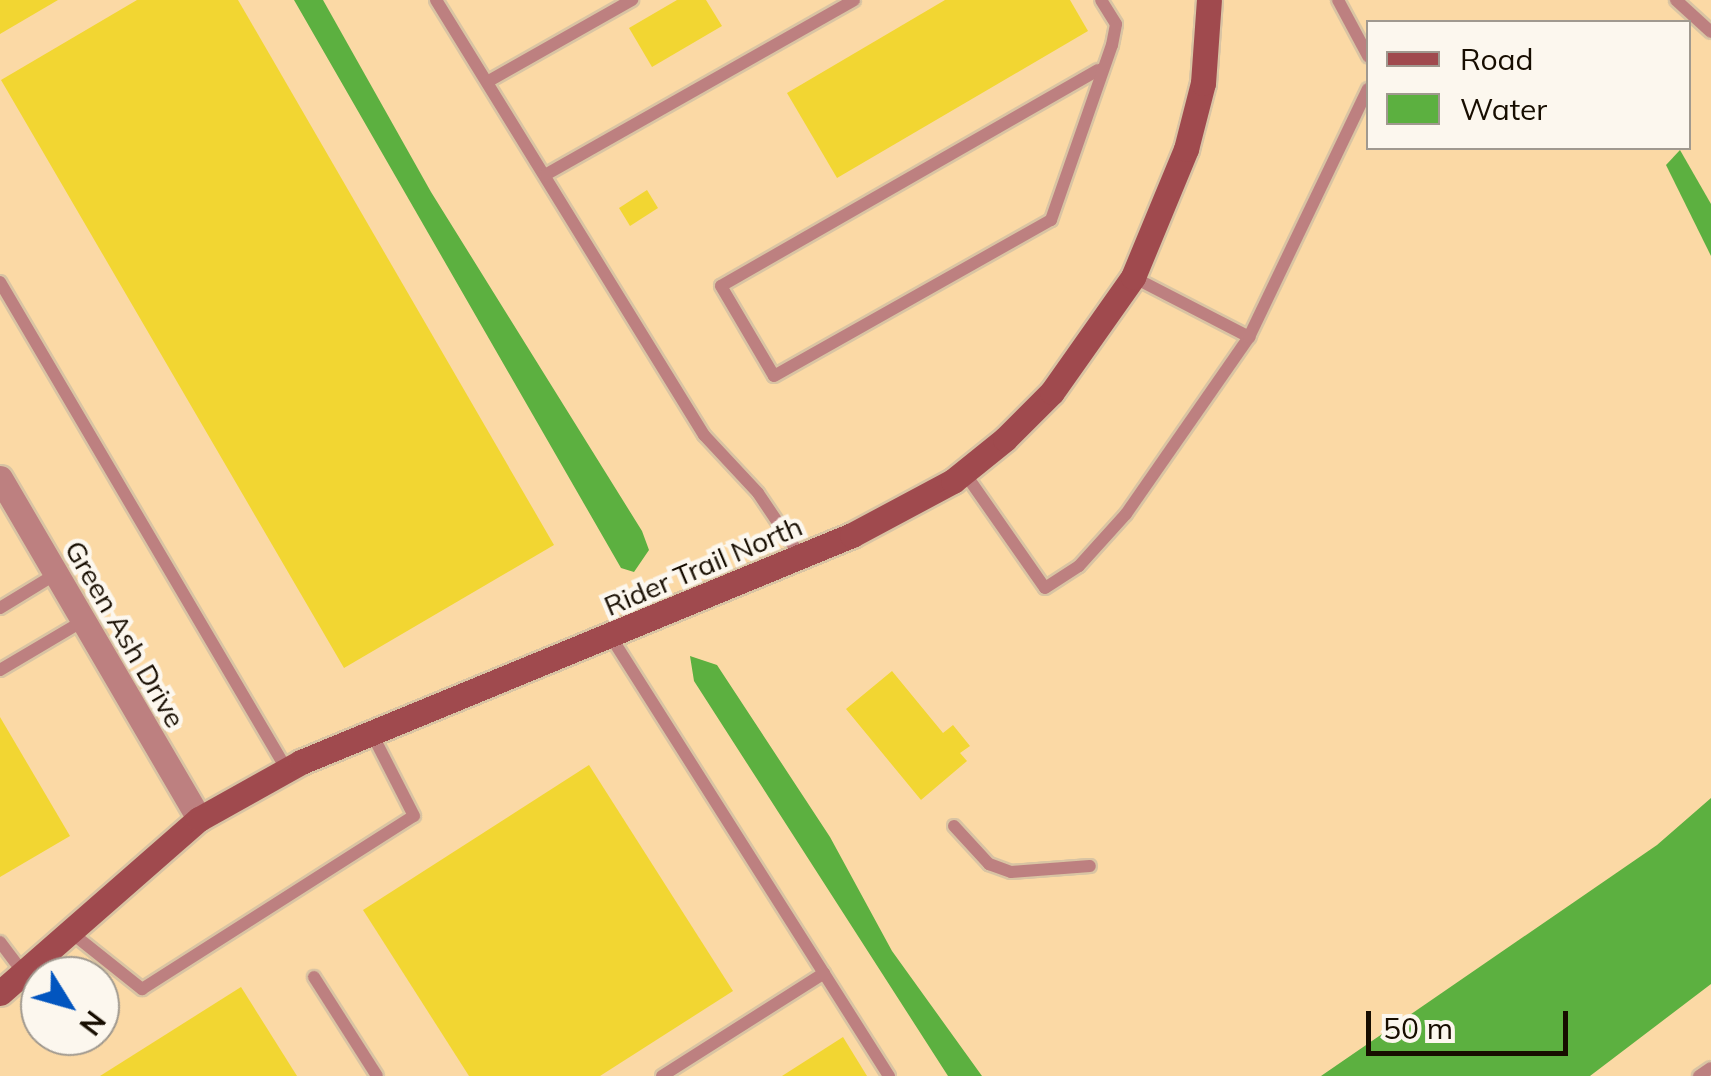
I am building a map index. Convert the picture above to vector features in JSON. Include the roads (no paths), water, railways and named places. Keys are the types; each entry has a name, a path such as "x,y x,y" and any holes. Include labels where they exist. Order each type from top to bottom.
{"street":[{"name":"Rider Trail North","path":"40,956 199,819 287,770 801,557 964,472 1052,392 1133,278 1186,148 1203,83 1209,0"},
{"name":"Green Ash Drive","path":"0,478 199,819"},
{"name":"Rider Trail North","path":"0,993 20,975"}],"lane":[{"path":"436,0 704,436 758,493 801,557"},
{"path":"487,82 632,0"},
{"path":"546,175 854,0"},
{"path":"1098,70 722,286 774,376 1051,220 1116,24 1101,0"},
{"path":"1338,0 1366,52"},
{"path":"1676,0 1711,32"},
{"path":"964,472 1044,588 1105,542 1250,337 1366,93"},
{"path":"1133,278 1250,337"},
{"path":"0,282 287,770"},
{"path":"0,608 56,574"},
{"path":"0,670 83,621"},
{"path":"611,637 888,1076"},
{"path":"68,930 142,989 414,816 372,734"},
{"path":"954,826 989,864 1010,872 1090,866"},
{"path":"0,942 20,968"},
{"path":"662,1076 824,973"},
{"path":"314,978 377,1076"},
{"path":"1698,1076 1711,1068"}],"water":[{"path":"294,0 323,0 431,192 642,531 649,550 634,572 621,568"},
{"path":"1680,150 1711,204 1711,256 1666,165"},
{"path":"690,656 717,665 830,837 892,951 982,1076 948,1076 694,681"},
{"path":"1711,798 1711,984 1590,1076 1321,1076 1657,845"}]}
